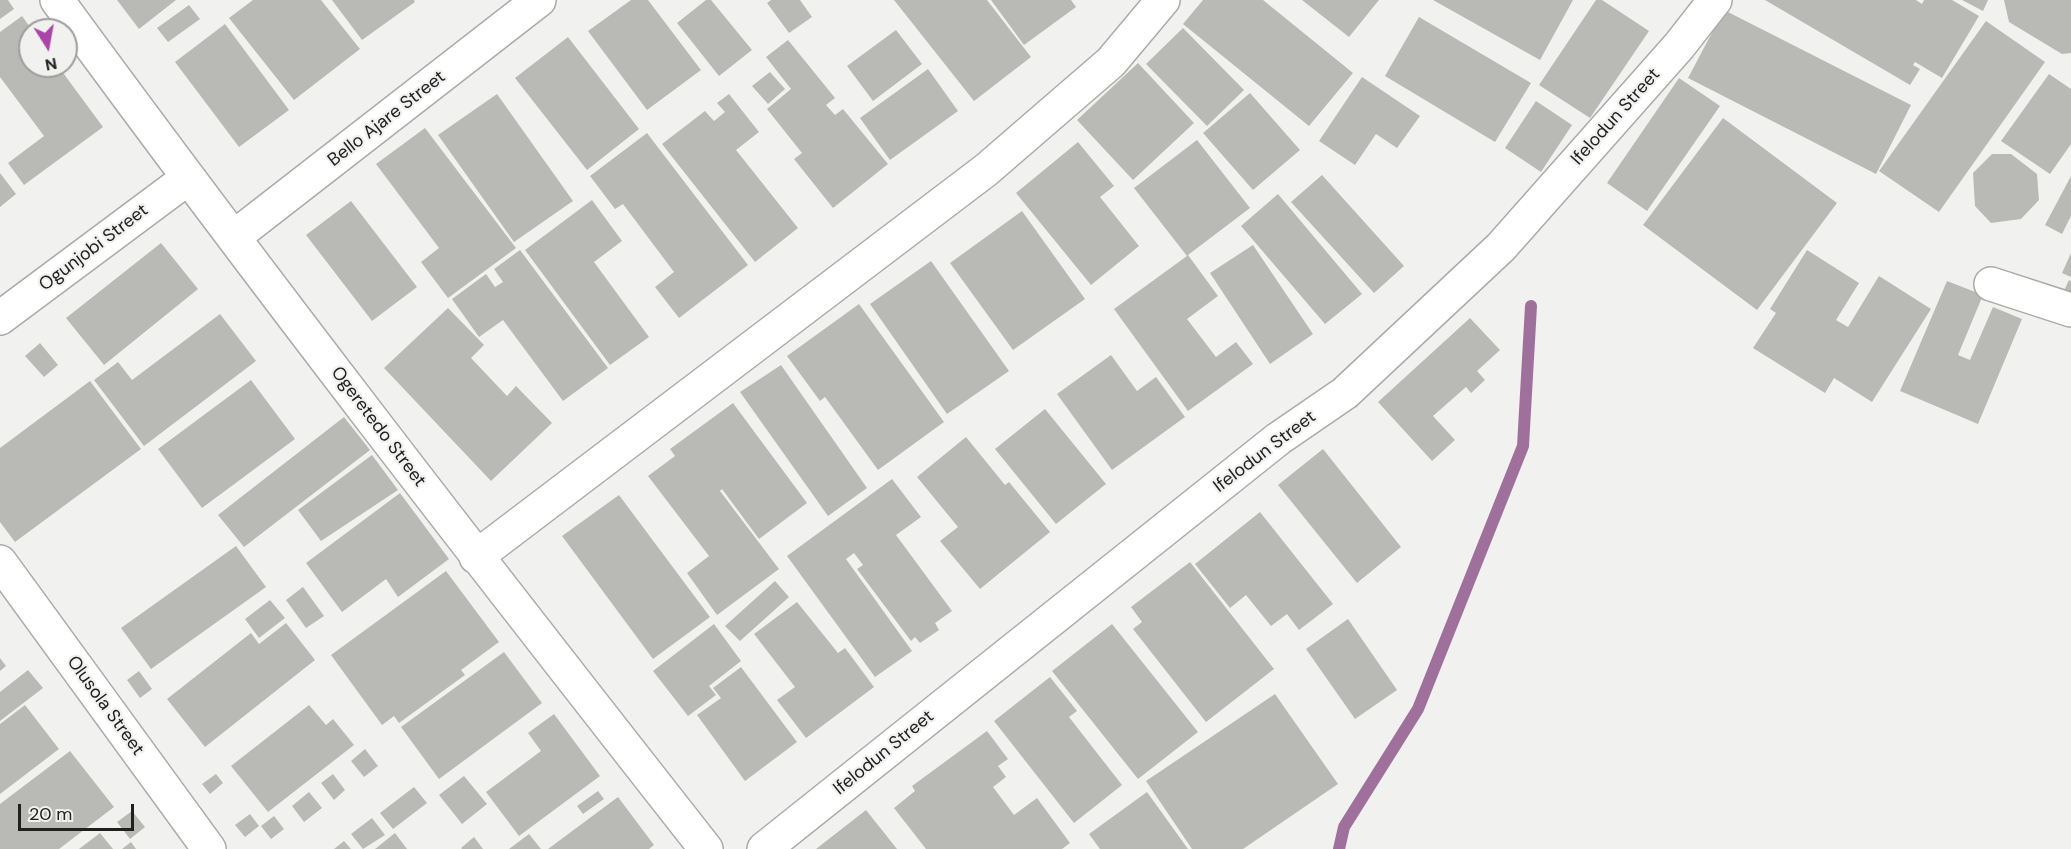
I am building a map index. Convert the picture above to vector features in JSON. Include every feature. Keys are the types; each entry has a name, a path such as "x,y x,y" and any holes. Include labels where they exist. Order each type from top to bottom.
{"street":[{"name":"Ogeretedo Street","path":"57,0 188,178 476,557 706,849"},
{"name":"Bello Ajare Street","path":"234,237 539,0"},
{"path":"476,557 986,170 1111,62 1163,0"},
{"name":"Ifelodun Street","path":"764,849 1278,439 1345,393 1501,247 1680,45 1715,0"},
{"name":"Ogunjobi Street","path":"0,318 188,178"},
{"path":"1991,285 2071,310"},
{"name":"Olusola Street","path":"0,562 209,849"}],"building":[{"path":"0,0 8,0 14,9 0,19"},
{"path":"117,0 176,0 139,29"},
{"path":"253,0 321,0 360,49 294,100 229,18"},
{"path":"332,0 414,0 415,2 362,40"},
{"path":"631,0 648,0 701,70 647,110 588,31"},
{"path":"706,0 711,0 752,50 719,76 677,23"},
{"path":"771,0 800,0 812,17 789,33 767,3"},
{"path":"894,0 987,0 1031,57 974,101"},
{"path":"991,0 1071,0 1076,7 1024,45"},
{"path":"1203,0 1263,0 1353,73 1309,126 1183,24"},
{"path":"1302,0 1379,0 1349,37"},
{"path":"1433,0 1573,0 1540,60"},
{"path":"1596,0 1602,0 1649,31 1590,118 1539,85"},
{"path":"1765,0 1916,0 1922,4 1924,0 1952,0 1979,16 1942,78 1915,62 1913,65 1920,69 1910,85"},
{"path":"1962,0 1988,0 1983,11"},
{"path":"2004,0 2071,0 2071,53 2062,54 2009,22"},
{"path":"189,5 200,19 168,42 157,28"},
{"path":"1724,10 1911,105 1876,174 1688,78"},
{"path":"1419,17 1531,83 1495,142 1385,76"},
{"path":"18,19 18,78 67,78 103,127 24,185 8,163 44,136 0,77 0,32"},
{"path":"1986,21 2045,62 1939,212 1879,171"},
{"path":"225,24 289,110 239,147 175,62"},
{"path":"1183,28 1244,90 1207,126 1146,64"},
{"path":"896,30 922,64 873,101 847,66"},
{"path":"568,37 639,129 587,170 515,78"},
{"path":"788,40 835,98 826,105 835,115 843,109 888,164 833,208 794,159 802,153 767,109 791,89 766,57"},
{"path":"1138,63 1194,123 1133,180 1077,120"},
{"path":"928,69 958,111 890,160 860,118"},
{"path":"770,72 785,89 768,104 752,86"},
{"path":"2049,74 2071,89 2071,144 2050,174 2001,141"},
{"path":"1362,77 1420,116 1397,148 1376,134 1355,165 1319,141"},
{"path":"1679,78 1720,106 1647,211 1607,183"},
{"path":"1250,93 1300,150 1253,190 1203,133"},
{"path":"497,94 573,201 514,242 438,135"},
{"path":"729,94 759,132 736,150 798,228 755,262 662,144 705,111 714,121 725,112 717,103"},
{"path":"1536,101 1572,125 1541,172 1505,148"},
{"path":"1723,118 1837,203 1757,310 1643,225"},
{"path":"425,128 516,248 448,298 421,262 439,248 376,164"},
{"path":"647,133 748,265 679,318 655,287 674,272 623,204 615,209 590,176"},
{"path":"1197,140 1250,208 1188,255 1218,296 1187,319 1216,357 1236,342 1253,364 1188,411 1114,309 1187,256 1134,188"},
{"path":"1078,142 1114,186 1100,197 1139,246 1091,285 1016,193"},
{"path":"1992,154 2011,154 2037,174 2039,200 2021,219 1991,223 1975,206 1973,173"},
{"path":"0,173 16,194 0,207"},
{"path":"1322,175 1404,266 1374,293 1291,202"},
{"path":"2071,176 2071,216 2062,234 2045,225"},
{"path":"1278,194 1362,294 1325,324 1241,226"},
{"path":"592,200 622,241 594,262 649,337 610,365 525,250"},
{"path":"351,201 417,287 372,321 306,235"},
{"path":"1022,211 1085,299 1013,350 950,263"},
{"path":"161,243 198,289 104,365 66,318"},
{"path":"1253,245 1313,334 1270,364 1210,273"},
{"path":"520,250 608,368 563,401 503,320 479,337 452,299 486,274 495,287 503,282 494,269"},
{"path":"1807,250 1859,283 1836,320 1848,327 1879,276 1931,309 1872,402 1834,378 1825,393 1753,348 1776,313 1770,309"},
{"path":"2071,253 2071,277 2062,273"},
{"path":"931,261 1009,371 947,414 870,304"},
{"path":"2069,280 2071,281 2071,297 2063,293"},
{"path":"1947,281 1983,295 1958,355 1970,360 1993,307 2022,319 1978,424 1900,391"},
{"path":"859,304 944,422 878,470 825,397 820,401 787,356"},
{"path":"448,308 484,345 471,358 507,396 516,386 552,423 491,481 384,368"},
{"path":"220,314 256,361 144,446 94,380 118,362 132,380"},
{"path":"1470,318 1500,350 1477,371 1485,380 1471,393 1466,387 1433,416 1455,440 1432,461 1378,402"},
{"path":"40,343 58,365 44,377 25,356"},
{"path":"1111,355 1137,391 1156,377 1185,417 1112,470 1057,394"},
{"path":"781,365 867,488 828,516 740,392"},
{"path":"251,380 295,439 202,508 158,449"},
{"path":"90,381 141,449 15,542 0,522 0,448"},
{"path":"733,403 807,503 759,539 722,489 720,491 779,569 717,615 687,573 709,556 648,476 675,456 670,449"},
{"path":"1045,409 1106,484 1056,524 995,449"},
{"path":"344,417 370,450 244,547 218,515"},
{"path":"966,437 1005,485 1009,482 1050,532 980,589 940,541 958,527 917,477"},
{"path":"1323,449 1401,547 1357,583 1278,485"},
{"path":"372,455 398,490 321,541 298,510"},
{"path":"892,479 921,517 896,535 952,611 935,623 939,630 920,643 915,637 911,641 857,569 863,565 854,553 846,559 912,651 875,677 787,556"},
{"path":"400,493 449,559 398,597 386,579 342,612 306,563"},
{"path":"619,495 710,617 653,659 562,536"},
{"path":"1260,512 1333,604 1299,630 1287,614 1271,626 1246,595 1230,608 1195,564"},
{"path":"236,546 266,587 151,669 121,628"},
{"path":"1190,562 1274,669 1206,722 1133,629 1142,622 1131,607"},
{"path":"446,571 499,642 461,670 465,675 399,723 394,716 382,725 331,655"},
{"path":"775,581 789,597 740,641 725,626"},
{"path":"303,587 324,616 306,628 286,600"},
{"path":"270,600 285,618 259,638 245,619"},
{"path":"797,602 838,653 845,648 874,687 806,738 777,700 795,687 754,634"},
{"path":"1348,619 1397,690 1355,719 1306,649"},
{"path":"286,623 315,660 205,747 167,699 251,633 259,644"},
{"path":"714,624 741,661 709,686 716,695 688,716 653,671"},
{"path":"1112,624 1198,732 1138,779 1052,671"},
{"path":"504,652 542,703 439,779 401,727"},
{"path":"0,658 6,666 0,671"},
{"path":"741,667 797,742 745,781 697,715 721,698 713,688"},
{"path":"28,670 43,688 0,721 0,692"},
{"path":"139,671 152,689 140,698 127,680"},
{"path":"1050,677 1077,711 1069,717 1122,785 1074,823 994,721"},
{"path":"1275,694 1338,784 1243,849 1192,849 1146,781"},
{"path":"25,705 59,749 0,794 0,724"},
{"path":"309,705 326,725 333,719 354,745 268,812 231,766"},
{"path":"554,714 600,776 519,836 486,792 541,751 528,733"},
{"path":"987,731 1008,759 998,766 1006,777 993,787 1014,815 1037,798 1070,843 1062,849 926,849 894,808 915,791 912,786"},
{"path":"365,749 378,766 364,777 351,761"},
{"path":"70,751 114,807 59,849 0,849 0,804"},
{"path":"216,774 223,783 210,794 202,784"},
{"path":"333,774 345,790 334,800 321,783"},
{"path":"464,776 487,804 462,824 439,795"},
{"path":"414,787 427,803 393,829 380,813"},
{"path":"598,791 604,799 583,814 577,806"},
{"path":"309,792 322,808 304,822 292,806"},
{"path":"1147,792 1188,849 1100,849 1089,834"},
{"path":"618,797 654,845 649,849 548,849"},
{"path":"866,810 897,849 816,849"},
{"path":"132,811 145,827 130,839 117,822"},
{"path":"250,814 259,826 245,837 235,825"},
{"path":"274,816 284,829 271,839 261,826"},
{"path":"372,818 385,835 363,849 351,834"},
{"path":"100,833 113,849 79,849"},
{"path":"395,833 407,849 375,849"},
{"path":"529,834 541,849 509,849"},
{"path":"474,837 483,849 461,848"},
{"path":"344,841 351,849 334,849"},
{"path":"131,842 136,849 122,849"}],"waterway":[{"path":"1339,849 1344,827 1418,709 1523,446 1531,306"}]}
